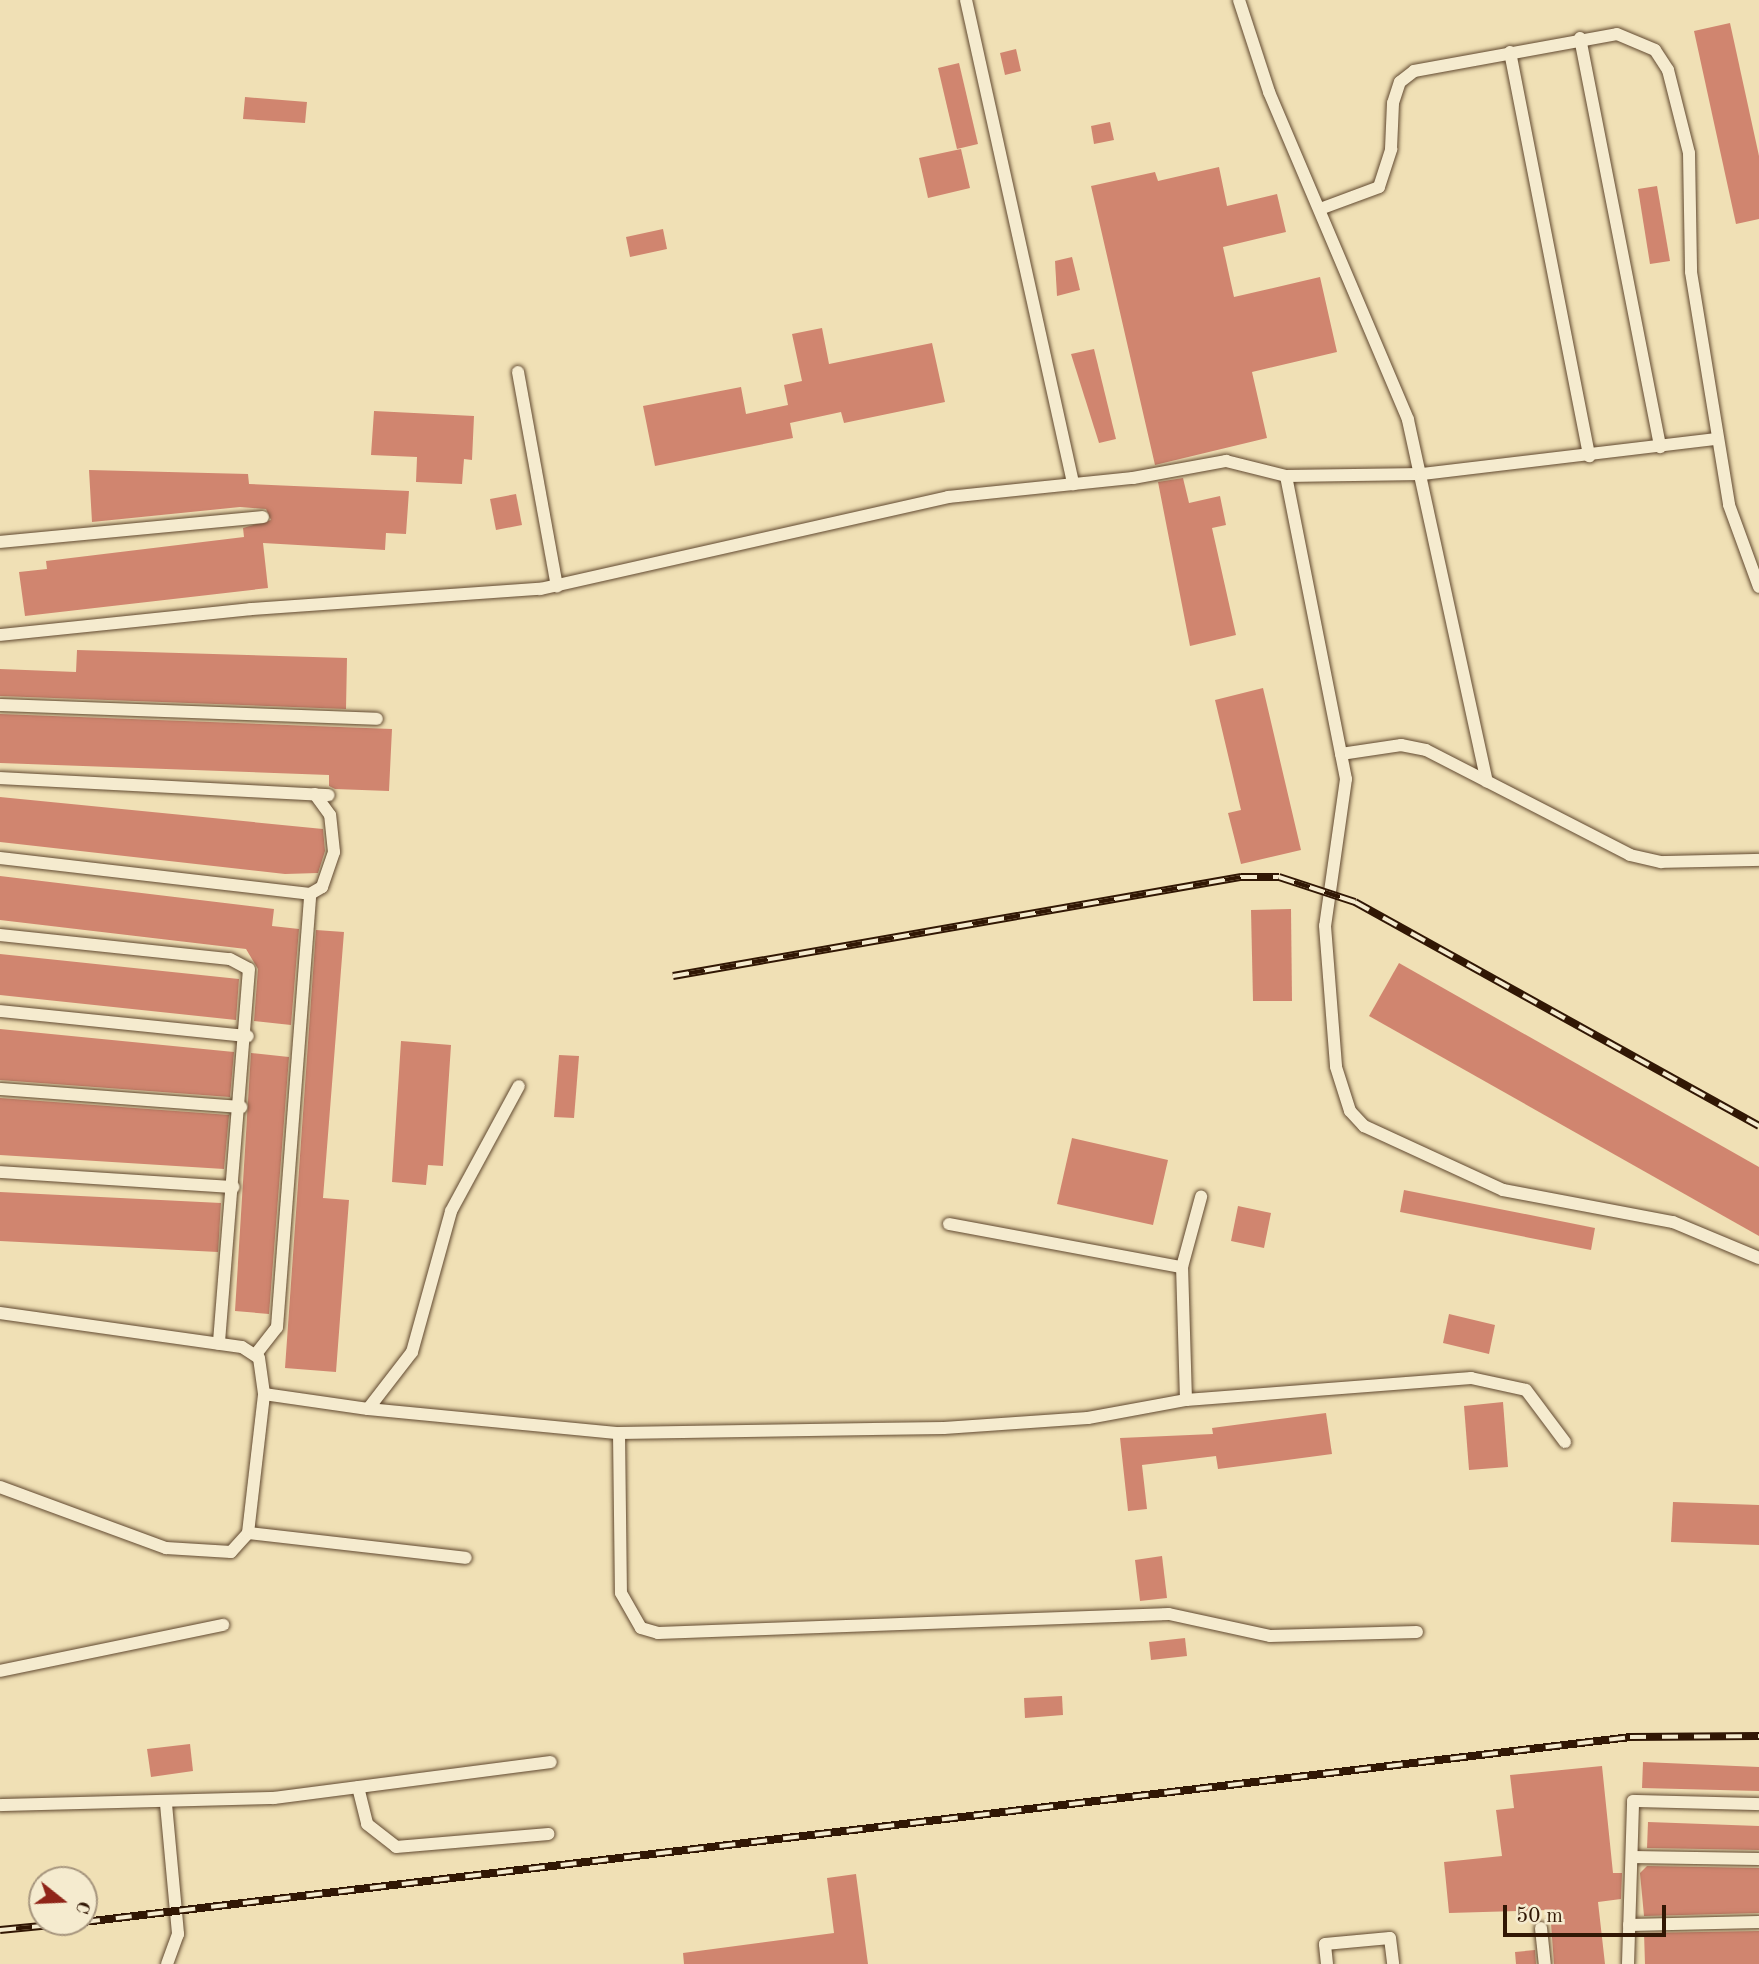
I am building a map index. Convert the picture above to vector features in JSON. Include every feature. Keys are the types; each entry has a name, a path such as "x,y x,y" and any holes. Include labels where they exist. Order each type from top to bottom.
{"lane":[{"path":"966,0 1073,484"},
{"path":"1239,0 1254,55 1396,386 1422,474 1487,781"},
{"path":"1320,209 1379,187 1391,149 1393,103 1407,76 1580,38 1640,38 1668,70 1689,153 1691,272 1717,439 1729,505 1759,587"},
{"path":"1580,38 1660,447"},
{"path":"1510,52 1589,456"},
{"path":"518,372 557,586"},
{"path":"0,635 557,586 947,497 1073,484 1226,461 1286,476 1422,474 1717,439"},
{"path":"1286,476 1341,754 1345,809 1325,926 1336,1067 1350,1111 1364,1126 1503,1190 1673,1222 1759,1258"},
{"path":"0,542 262,517"},
{"path":"0,705 377,719"},
{"path":"1341,754 1401,746 1426,750 1630,855 1661,862 1759,860"},
{"path":"0,778 329,795"},
{"path":"0,858 310,894 322,887 334,852 330,815 315,794"},
{"path":"0,1487 187,1553 231,1552 248,1533 264,1394 256,1354 277,1327 310,894"},
{"path":"0,935 242,962 253,980 219,1344"},
{"path":"0,1011 248,1036"},
{"path":"368,1409 412,1352 451,1211 519,1086"},
{"path":"0,1089 242,1107"},
{"path":"0,1172 234,1186"},
{"path":"1186,1399 1182,1267 1200,1197"},
{"path":"949,1224 1182,1267"},
{"path":"0,1313 219,1344 256,1354"},
{"path":"264,1394 368,1409 619,1433 944,1428 1088,1418 1186,1399 1494,1379 1526,1390 1566,1442"},
{"path":"619,1433 621,1593 640,1628 658,1633 1169,1614 1270,1636 1417,1632"},
{"path":"248,1533 466,1558"},
{"path":"0,1671 223,1625"},
{"path":"0,1805 166,1804 358,1787 551,1762"},
{"path":"358,1787 367,1824 396,1847 548,1834"},
{"path":"1628,1964 1633,1801 1759,1804"},
{"path":"166,1804 178,1934 167,1964"},
{"path":"1632,1857 1759,1859"},
{"path":"1629,1925 1759,1922"},
{"path":"1541,1927 1545,1964"},
{"path":"1327,1964 1325,1944 1390,1938 1393,1964"}],"building":[{"path":"1730,23 1759,156 1759,219 1736,224 1694,31"},
{"path":"1016,49 1021,71 1005,75 1000,53"},
{"path":"959,63 978,144 957,149 938,68"},
{"path":"245,97 307,102 305,123 243,119"},
{"path":"1110,122 1114,140 1094,144 1091,126"},
{"path":"961,149 970,188 928,198 919,158"},
{"path":"1219,167 1227,206 1277,194 1286,232 1223,247 1234,297 1320,277 1337,352 1252,372 1267,438 1155,465 1091,186 1155,172 1158,181"},
{"path":"1657,186 1670,261 1650,264 1638,189"},
{"path":"663,229 667,249 630,257 626,237"},
{"path":"1072,257 1080,290 1057,296 1055,261"},
{"path":"822,328 829,364 932,343 945,402 844,423 841,412 790,423 793,438 655,466 643,406 741,387 746,414 788,405 784,385 802,381 792,334"},
{"path":"1094,349 1116,439 1099,443 1071,354"},
{"path":"374,411 474,416 472,460 464,459 462,484 416,482 417,457 371,455"},
{"path":"89,470 248,474 249,484 409,491 406,534 386,533 385,550 263,543 268,588 25,616 19,572 47,569 46,561 244,537 243,528 271,520 266,509 240,507 92,522"},
{"path":"1183,478 1189,503 1220,496 1226,525 1212,528 1236,635 1190,646 1158,482"},
{"path":"516,494 522,525 496,530 490,499"},
{"path":"77,650 347,658 346,709 0,696 0,669 76,672"},
{"path":"1263,688 1301,850 1241,864 1228,813 1241,810 1215,700"},
{"path":"0,714 392,729 389,791 335,789 329,786 329,775 0,763"},
{"path":"0,797 323,829 325,851 318,873 285,874 0,842"},
{"path":"0,876 274,909 272,926 299,929 291,1025 254,1021 258,969 246,949 0,920"},
{"path":"1291,909 1292,1001 1253,1001 1251,910"},
{"path":"316,930 344,932 323,1198 349,1200 336,1372 285,1368"},
{"path":"0,954 239,979 236,1020 0,995"},
{"path":"1399,963 1759,1167 1759,1236 1369,1016"},
{"path":"0,1029 234,1052 230,1097 0,1080"},
{"path":"401,1041 451,1045 443,1166 428,1165 426,1185 392,1182"},
{"path":"251,1053 289,1057 269,1314 235,1311"},
{"path":"559,1055 579,1056 574,1118 554,1117"},
{"path":"0,1098 229,1115 224,1169 0,1155"},
{"path":"1072,1138 1168,1160 1153,1225 1057,1204"},
{"path":"1404,1190 1595,1228 1591,1250 1400,1212"},
{"path":"0,1192 221,1203 218,1252 0,1241"},
{"path":"1238,1206 1271,1213 1264,1248 1231,1241"},
{"path":"1449,1314 1495,1325 1489,1354 1443,1343"},
{"path":"1503,1402 1508,1467 1469,1470 1464,1406"},
{"path":"1326,1413 1332,1454 1218,1469 1216,1456 1142,1465 1147,1509 1128,1511 1120,1438 1213,1434 1212,1428"},
{"path":"1673,1502 1759,1505 1759,1545 1671,1542"},
{"path":"1162,1556 1167,1598 1140,1601 1135,1560"},
{"path":"1185,1638 1187,1656 1151,1660 1149,1642"},
{"path":"1062,1696 1063,1715 1025,1718 1024,1698"},
{"path":"190,1744 193,1771 151,1777 147,1749"},
{"path":"1643,1762 1759,1767 1759,1791 1642,1788"},
{"path":"1602,1766 1613,1873 1622,1873 1621,1899 1598,1902 1605,1964 1554,1964 1550,1910 1449,1913 1444,1862 1502,1856 1496,1810 1514,1808 1510,1775"},
{"path":"1648,1822 1759,1826 1759,1850 1647,1848"},
{"path":"1647,1866 1759,1868 1759,1913 1644,1916 1640,1873"},
{"path":"856,1874 868,1964 684,1964 683,1953 834,1933 827,1878"},
{"path":"1759,1931 1759,1964 1645,1964 1644,1933"},
{"path":"1535,1950 1536,1964 1516,1964 1515,1952"}],"railway":[{"path":"673,976 1241,877 1279,877 1355,902 1759,1126"},
{"path":"98,1920 1630,1737 1759,1736"},
{"path":"0,1930 28,1927"}]}
